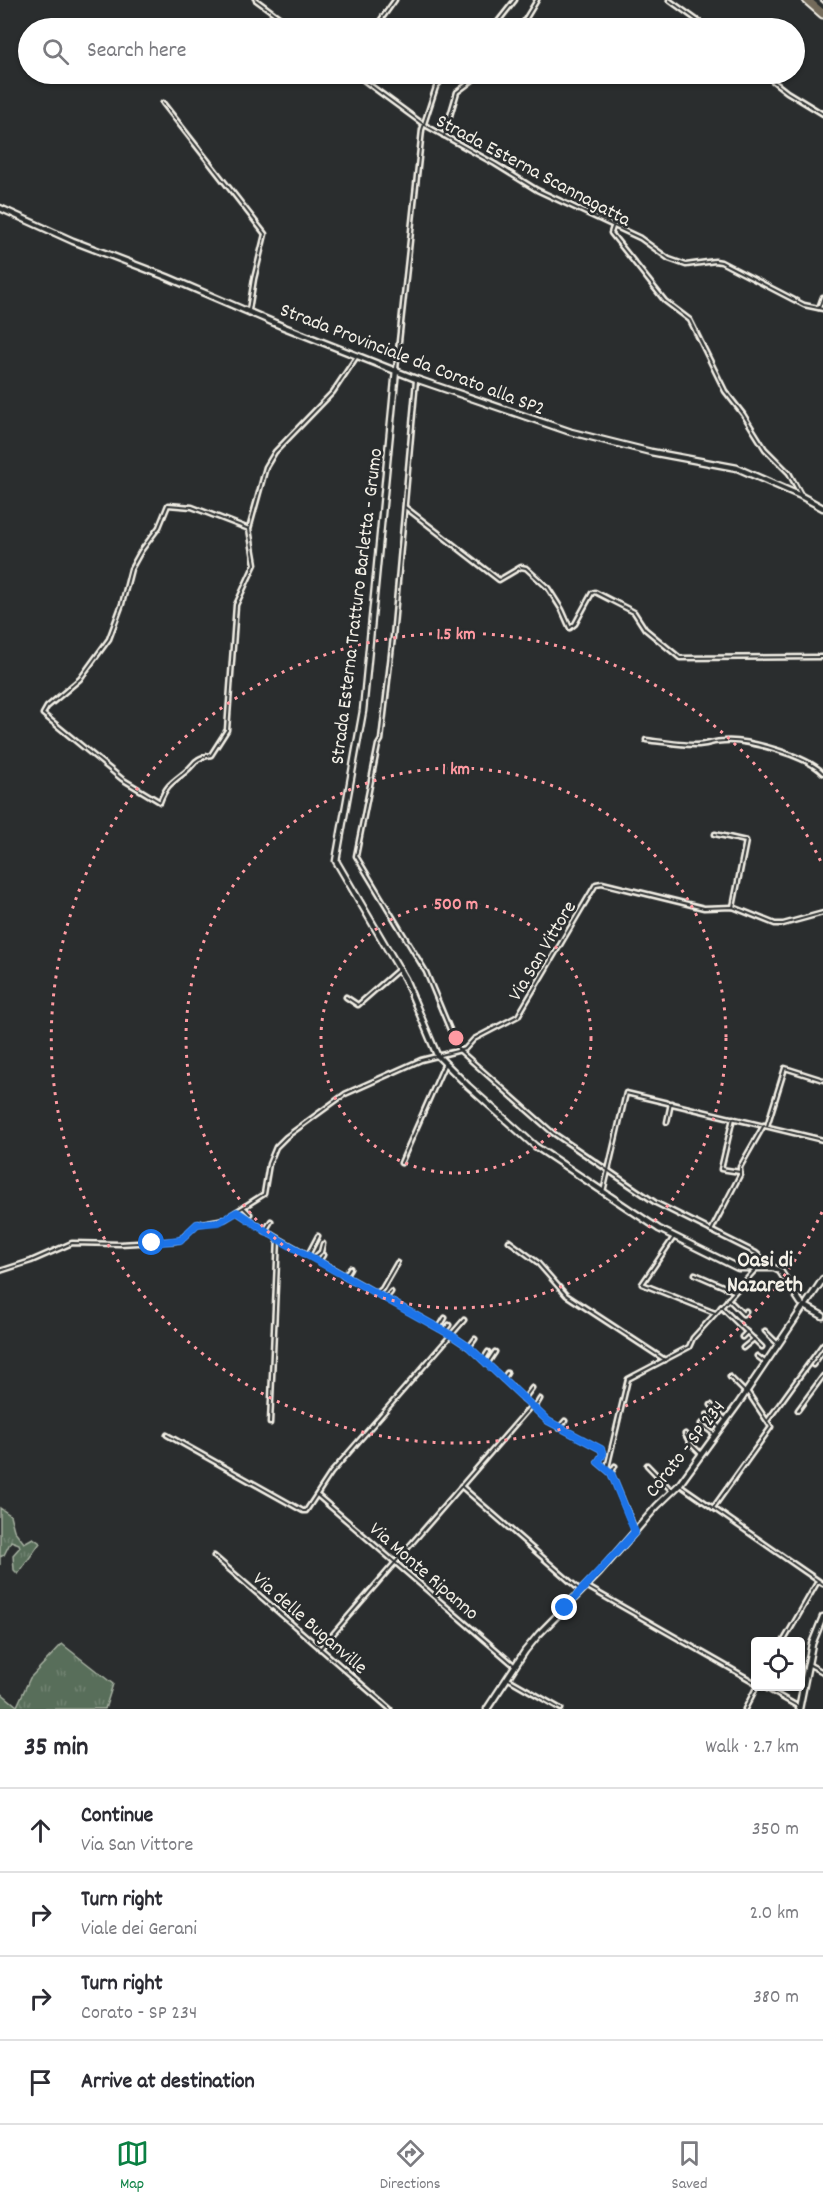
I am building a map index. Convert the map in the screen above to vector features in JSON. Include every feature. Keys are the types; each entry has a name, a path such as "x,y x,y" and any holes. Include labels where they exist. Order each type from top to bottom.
{"highway":[{"path":"807,0 823,10"},
{"path":"814,0 823,10"}],"main road":[{"name":"Strada Provinciale da Corato alla SP2","path":"0,208 73,241 173,279 416,379 571,432 651,452 737,468 823,508"},
{"name":"Strada Esterna Tratturo Barletta - Grumo","path":"396,370 364,700 336,861 399,969 437,1055 445,1064 535,1146 674,1237 738,1268 774,1268"},
{"path":"774,1268 780,1271 804,1303 823,1316"},
{"name":"Corato - SP 234","path":"488,1709 515,1666 539,1635 679,1485 766,1363 804,1303 821,1286 823,1279"},
{"path":"799,1708 808,1664 823,1617"}],"street":[{"path":"256,0 280,18"},
{"path":"382,18 395,0"},
{"path":"501,18 515,0"},
{"path":"526,18 537,0"},
{"path":"669,0 694,18"},
{"path":"369,84 424,125 439,84"},
{"path":"444,136 457,92 468,84"},
{"path":"777,84 823,114"},
{"path":"163,103 266,234 248,310 259,316"},
{"name":"Strada Esterna Scannagatta","path":"396,370 424,125 537,190 613,228 640,238 661,255 676,262 694,265 721,262 804,305 821,308"},
{"path":"613,228 611,233 665,301 690,320 725,391 765,449 789,473 801,496"},
{"path":"821,308 823,297"},
{"path":"249,529 192,507 168,505 159,528 141,551 131,569 123,604 109,639 80,679 47,707 43,714 122,779 160,802 164,791 174,778 183,773 197,759 211,755 227,730 236,605 255,564 249,529 266,467 275,452 333,392 357,356"},
{"path":"416,379 393,637 381,740 378,745 356,856 426,972 454,1044 461,1051 553,1132 656,1203 756,1252 774,1268"},
{"path":"405,507 499,580 521,567 526,568 548,588 570,628 575,624 592,593 595,592 634,612 645,629 680,658 823,657"},
{"path":"646,740 694,745 726,741 758,745 800,759 823,773"},
{"path":"715,834 746,841 733,907"},
{"name":"Via San Vittore","path":"0,1271 32,1261 72,1243 120,1244 180,1240 197,1224 219,1222 244,1208 264,1194 276,1147 286,1137 345,1094 379,1077 437,1055 461,1051 474,1039 518,1016 596,884 602,883 704,908 733,907 775,924 823,913"},
{"path":"346,997 358,1005 399,969"},
{"path":"401,1162 445,1064"},
{"path":"711,1231 740,1172 740,1167 766,1126 785,1068 823,1080"},
{"path":"603,1192 624,1095 628,1093 823,1140"},
{"path":"667,1122 671,1103"},
{"path":"733,1118 721,1169 740,1172"},
{"path":"244,1208 250,1214"},
{"path":"237,1212 278,1239 451,1335 469,1347 540,1417 601,1449 603,1454 598,1462 611,1473 635,1532"},
{"path":"265,1231 271,1221"},
{"path":"308,1255 318,1236"},
{"path":"674,1237 642,1284 715,1313"},
{"path":"270,1424 278,1239"},
{"path":"286,1243 289,1239"},
{"path":"509,1241 537,1262 566,1295 665,1360"},
{"path":"314,1258 321,1252 323,1244"},
{"path":"319,1261 323,1256"},
{"path":"377,1293 382,1289 397,1263"},
{"path":"345,1276 350,1268"},
{"path":"607,1468 626,1382 689,1347 693,1338 756,1269"},
{"path":"695,1274 734,1291"},
{"path":"386,1298 391,1292"},
{"path":"728,1299 743,1314 746,1311"},
{"path":"721,1306 762,1347"},
{"path":"439,1328 445,1318"},
{"path":"167,1435 306,1511 331,1473 464,1320"},
{"path":"732,1324 735,1321"},
{"path":"444,1331 449,1325"},
{"path":"738,1331 742,1327"},
{"path":"765,1331 778,1344"},
{"path":"742,1336 747,1332"},
{"path":"469,1347 475,1339"},
{"path":"743,1348 754,1339"},
{"path":"768,1421 823,1344"},
{"path":"813,1365 823,1351"},
{"path":"483,1360 488,1352"},
{"path":"487,1364 495,1352"},
{"path":"757,1356 766,1363"},
{"path":"503,1379 507,1373"},
{"path":"798,1410 823,1376"},
{"path":"713,1509 771,1427 746,1392 730,1377"},
{"path":"524,1399 532,1389"},
{"path":"520,1396 523,1391"},
{"path":"320,1649 531,1406 537,1404 540,1399"},
{"path":"711,1405 726,1420"},
{"path":"707,1415 720,1428"},
{"path":"559,1428 565,1421"},
{"path":"701,1424 715,1435"},
{"path":"685,1434 701,1454"},
{"path":"647,1465 672,1491"},
{"path":"611,1473 615,1466"},
{"path":"679,1485 823,1584"},
{"path":"461,1486 581,1591"},
{"name":"Via Monte Ripanno","path":"317,1495 515,1666"},
{"name":"Via delle Buganville","path":"214,1556 390,1709"},
{"path":"785,1637 818,1581"},
{"path":"586,1587 751,1680"},
{"path":"808,1664 823,1672"},
{"path":"507,1678 561,1709"},
{"path":"745,1709 754,1691"},
{"path":"770,1691 799,1708"}],"green space":[{"path":"0,1508 10,1515 14,1530 24,1543 33,1538 40,1543 18,1574 14,1570 13,1555 20,1547 19,1544 11,1541 4,1555 0,1557"},
{"path":"62,1644 113,1684 105,1709 0,1709 0,1692 17,1706 30,1678"}],"district":[{"name":"Oasi di Nazareth","path":"765,1270"}],"route":[{"path":"152,1243 180,1240 197,1224 219,1222 237,1212 238,1215 278,1239 451,1335 469,1347 548,1421 601,1449 603,1454 598,1462 611,1473 635,1532 565,1608"}]}
